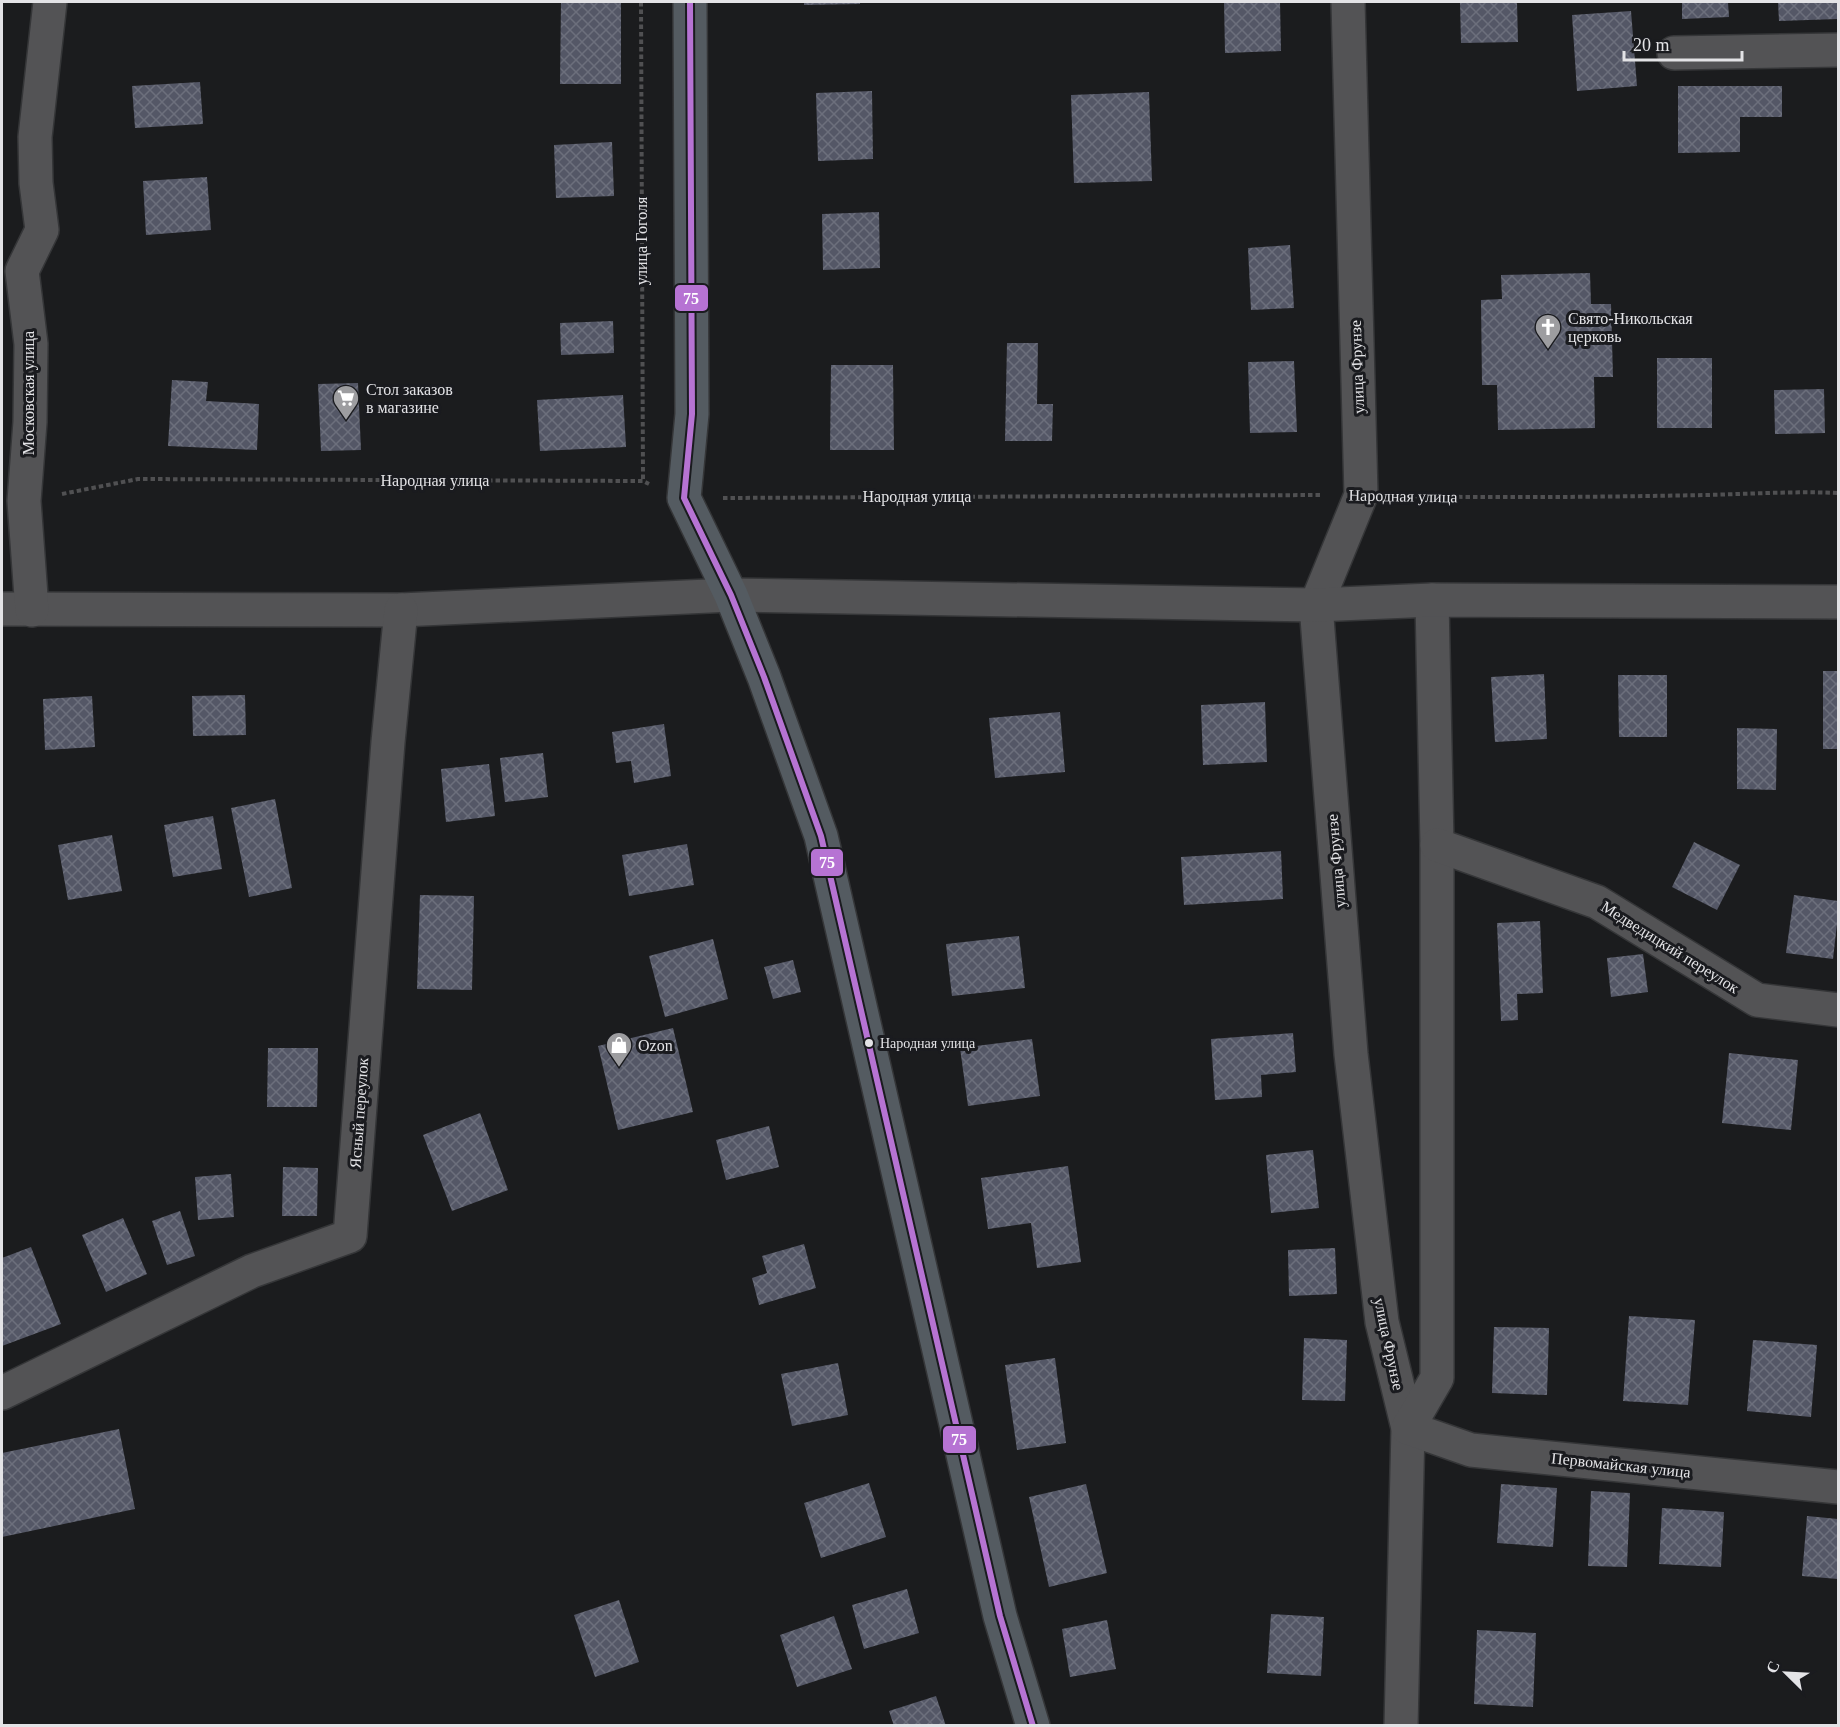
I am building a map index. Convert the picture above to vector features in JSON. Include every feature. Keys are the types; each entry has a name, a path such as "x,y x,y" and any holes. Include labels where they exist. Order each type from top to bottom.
{"main road":[{"path":"690,2 692,414 684,498 731,595 764,677 821,836 1000,1616 1033,1725"}],"street":[{"name":"Московская улица","path":"17,609 30,422 31,344 22,271 42,230 36,183 35,137 50,2"},
{"name":"улица Фрунзе","path":"1348,2 1361,495 1316,605 1351,1054 1382,1322 1408,1428 1401,1725"},
{"path":"1674,53 1839,50"},
{"path":"17,609 401,610 731,595 1316,605 1432,600 1839,602"},
{"path":"1408,1428 1437,1378 1437,845 1432,600"},
{"name":"Ясный переулок","path":"2,1393 252,1271 350,1236 388,742 401,610"},
{"name":"Медведицкий переулок","path":"1437,845 1597,902 1757,1000 1839,1010"},
{"name":"Первомайская улица","path":"1408,1428 1471,1450 1839,1487"}],"path":[{"name":"улица Гоголя","path":"640,2 643,482"},
{"name":"Народная улица","path":"24,501 138,479 643,482 684,498 1361,495 1479,498 1709,495 1798,491 1839,493"}],"building":[{"path":"561,2 621,2 621,84 560,84"},
{"path":"804,2 860,2 860,4 804,5"},
{"path":"1224,2 1280,2 1281,51 1225,53"},
{"path":"1460,2 1517,2 1518,42 1461,43"},
{"path":"1682,2 1728,2 1729,17 1682,19"},
{"path":"1778,2 1838,2 1838,19 1779,21"},
{"path":"1631,11 1637,86 1577,91 1572,15"},
{"path":"200,82 203,124 135,128 132,86"},
{"path":"1678,86 1782,86 1782,117 1740,117 1740,152 1678,153"},
{"path":"872,91 873,159 818,161 816,93"},
{"path":"1149,92 1152,181 1074,183 1071,95"},
{"path":"612,142 614,196 556,198 554,145"},
{"path":"207,177 211,230 146,235 143,181"},
{"path":"879,212 880,268 823,270 822,214"},
{"path":"1290,245 1294,308 1251,310 1248,248"},
{"name":"Свято-Никольская церковь","path":"1590,273 1591,304 1611,304 1613,377 1594,377 1595,428 1498,430 1497,385 1482,385 1481,300 1502,299 1501,275"},
{"path":"613,321 614,353 561,355 560,323"},
{"path":"1007,343 1038,343 1037,404 1053,404 1052,441 1005,441"},
{"path":"1657,358 1712,358 1712,428 1657,428"},
{"path":"1294,361 1297,432 1250,433 1248,362"},
{"path":"831,365 893,365 894,450 830,450"},
{"path":"172,380 208,382 206,401 259,404 257,450 168,446"},
{"path":"358,383 361,450 321,451 318,384"},
{"path":"1824,389 1825,433 1775,434 1774,390"},
{"path":"623,395 626,447 540,451 537,400"},
{"path":"1823,671 1838,671 1838,749 1823,749"},
{"path":"1544,674 1547,739 1495,742 1491,677"},
{"path":"1618,675 1667,675 1667,737 1619,737"},
{"path":"245,695 246,735 193,736 192,696"},
{"path":"92,696 95,747 45,750 43,699"},
{"path":"1265,702 1267,762 1203,765 1201,705"},
{"path":"1060,712 1065,772 995,778 989,718"},
{"path":"664,724 671,776 634,783 631,761 616,763 612,732"},
{"path":"1737,728 1777,729 1776,790 1737,789"},
{"path":"543,753 548,797 505,802 500,758"},
{"path":"489,764 495,816 446,822 441,769"},
{"path":"275,799 292,888 249,897 231,808"},
{"path":"213,816 222,869 173,877 164,825"},
{"path":"112,835 122,891 68,900 58,845"},
{"path":"1694,842 1740,865 1717,910 1672,887"},
{"path":"687,844 694,885 629,896 622,855"},
{"path":"1281,851 1283,899 1184,905 1181,857"},
{"path":"420,895 474,896 472,990 417,989"},
{"path":"1794,895 1838,901 1833,959 1786,953"},
{"path":"1540,921 1543,993 1517,994 1518,1020 1501,1021 1497,923"},
{"path":"1019,936 1025,988 952,996 946,944"},
{"path":"713,939 728,999 665,1017 649,956"},
{"path":"1643,954 1648,992 1611,997 1607,958"},
{"path":"793,960 801,992 773,999 764,967"},
{"path":"673,1028 693,1112 618,1130 598,1046"},
{"path":"1293,1033 1296,1072 1261,1075 1262,1097 1215,1100 1211,1039"},
{"path":"1032,1039 1040,1096 968,1106 960,1048"},
{"path":"268,1048 318,1048 317,1107 267,1107"},
{"path":"1729,1053 1798,1060 1791,1130 1722,1123"},
{"path":"480,1113 508,1190 452,1211 423,1135"},
{"path":"769,1126 779,1167 726,1180 716,1140"},
{"path":"1313,1150 1319,1208 1271,1213 1266,1155"},
{"path":"1068,1166 1081,1262 1037,1268 1031,1223 988,1229 981,1178"},
{"path":"283,1167 318,1168 317,1216 282,1216"},
{"path":"231,1174 234,1217 198,1220 195,1177"},
{"path":"180,1211 195,1256 167,1265 152,1221"},
{"path":"123,1218 147,1274 106,1292 82,1235"},
{"path":"804,1244 816,1288 759,1305 752,1278 767,1273 762,1256"},
{"path":"31,1247 61,1324 2,1346 2,1258"},
{"path":"1335,1248 1337,1294 1289,1296 1288,1250"},
{"path":"1629,1316 1695,1320 1688,1405 1623,1401"},
{"path":"1494,1327 1549,1328 1547,1395 1492,1393"},
{"path":"1304,1338 1347,1340 1345,1401 1302,1400"},
{"path":"1753,1340 1817,1345 1811,1417 1747,1411"},
{"path":"1055,1358 1066,1443 1017,1450 1005,1365"},
{"path":"838,1363 848,1415 792,1426 781,1374"},
{"path":"119,1429 135,1509 2,1537 2,1453"},
{"path":"869,1483 886,1537 821,1558 804,1503"},
{"path":"1086,1484 1107,1573 1049,1587 1029,1497"},
{"path":"1501,1484 1557,1488 1553,1547 1497,1543"},
{"path":"1591,1491 1630,1493 1627,1567 1588,1566"},
{"path":"1662,1508 1724,1512 1721,1567 1659,1564"},
{"path":"1807,1516 1838,1519 1838,1579 1802,1576"},
{"path":"907,1589 919,1633 864,1649 852,1605"},
{"path":"619,1600 639,1662 595,1677 574,1615"},
{"path":"1271,1614 1324,1617 1321,1676 1267,1673"},
{"path":"834,1616 852,1669 797,1687 780,1635"},
{"path":"1107,1620 1116,1669 1070,1677 1062,1629"},
{"path":"1477,1630 1536,1633 1533,1707 1474,1704"},
{"path":"936,1696 946,1726 894,1726 889,1711"}],"transit line":[{"name":"75","path":"690,2 692,414 684,498 731,595 764,677 821,836 1000,1616 1033,1726"}],"place":[{"name":"Свято-Никольская церковь","path":"1548,350"},
{"name":"Стол заказов в магазине","path":"346,421"},
{"name":"Народная улица","path":"869,1043"},
{"name":"Ozon","path":"619,1068"}]}
